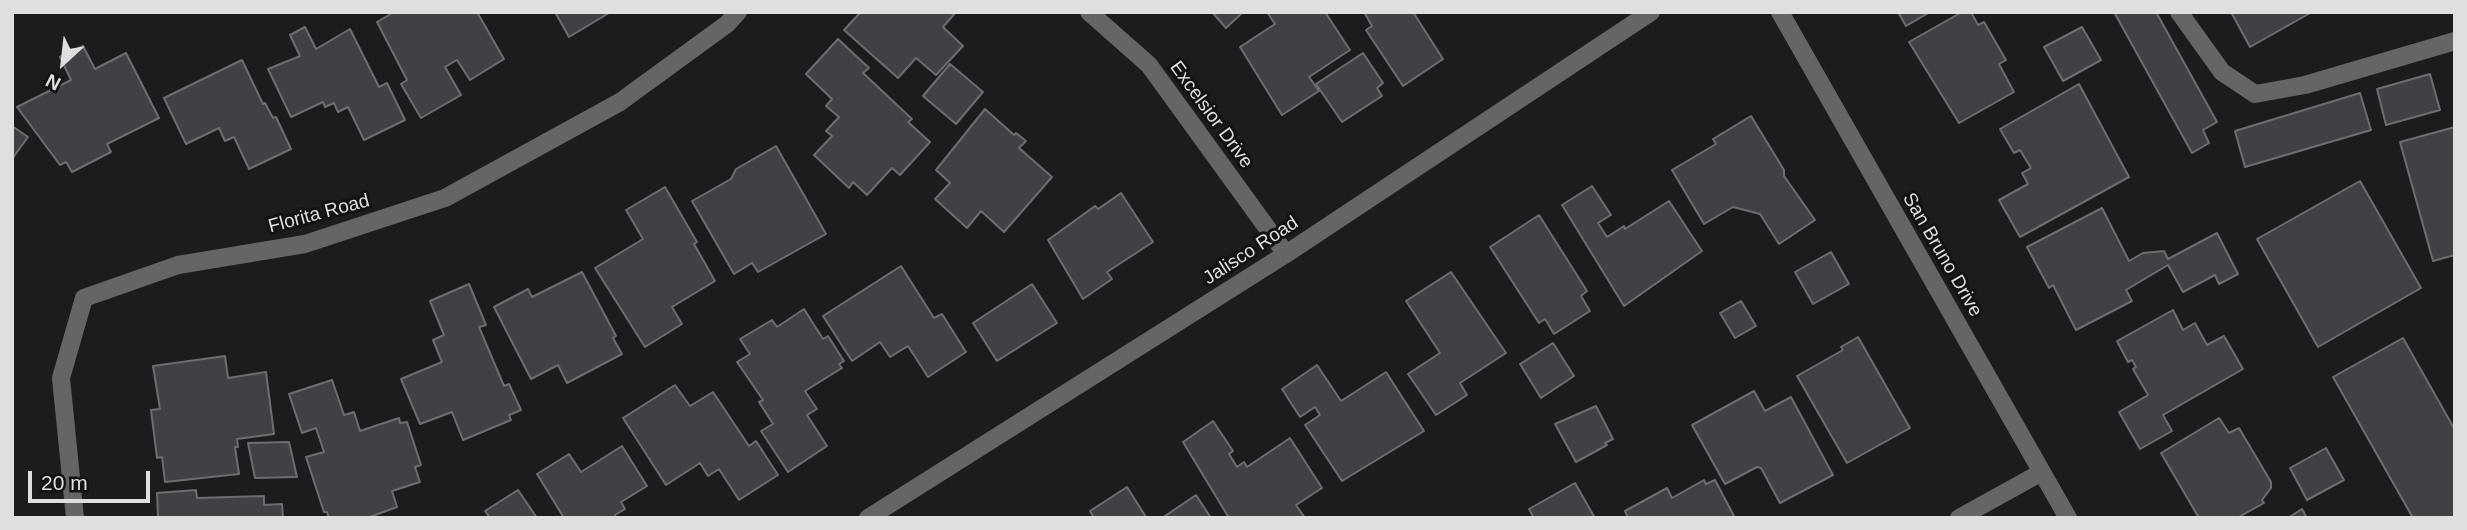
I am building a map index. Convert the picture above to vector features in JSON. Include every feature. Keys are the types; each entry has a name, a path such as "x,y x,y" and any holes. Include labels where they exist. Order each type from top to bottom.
{"street":[{"name":"Florita Road","path":"75,518 61,378 83,298 178,265 305,244 445,198 620,102 727,24 738,12"},
{"name":"Excelsior Drive","path":"1089,12 1149,65 1286,254"},
{"name":"Jalisco Road","path":"868,518 1286,254 1651,12"},
{"name":"San Bruno Drive","path":"1780,12 2068,518"},
{"path":"2179,12 2222,72 2255,94 2305,85 2455,41"},
{"path":"1959,518 2042,472"}],"building":[{"path":"394,12 477,12 504,59 470,80 457,60 445,67 461,95 421,118 401,84 407,80 377,22"},
{"path":"555,12 609,12 609,13 569,37"},
{"path":"861,12 956,12 943,27 963,46 936,75 916,58 898,78 844,30"},
{"path":"1212,12 1243,12 1226,28"},
{"path":"1267,12 1325,12 1350,50 1309,77 1319,91 1282,115 1240,47 1275,24"},
{"path":"1364,12 1413,12 1443,59 1403,86 1366,30 1372,26"},
{"path":"1898,12 1930,12 1906,26"},
{"path":"1962,12 1971,12 1978,25 1984,22 2006,60 1999,64 2014,92 1959,123 1909,42"},
{"path":"2114,12 2156,12 2217,122 2203,130 2209,143 2192,153"},
{"path":"2231,12 2312,12 2250,47"},
{"path":"305,27 316,49 350,29 379,87 387,83 405,120 364,140 348,107 338,112 334,103 325,107 323,102 291,117 268,69 300,56 290,35"},
{"path":"2082,27 2101,60 2063,81 2044,47"},
{"path":"838,39 869,68 863,73 912,119 908,122 930,142 900,175 892,168 867,195 853,182 849,188 814,155 832,136 826,131 839,117 826,106 832,99 806,74"},
{"path":"83,46 95,69 126,53 159,118 107,144 111,152 72,172 66,162 60,165 17,107 71,80 60,57"},
{"path":"1363,53 1383,83 1377,88 1382,96 1342,122 1316,84"},
{"path":"242,60 263,104 265,103 273,118 276,117 291,149 249,169 234,137 225,141 219,128 186,144 164,98"},
{"path":"950,64 983,92 956,124 923,96"},
{"path":"2430,74 2440,110 2386,125 2377,89"},
{"path":"2079,84 2129,177 2020,237 1999,200 2028,184 2022,173 2031,168 2020,150 2014,153 2000,129"},
{"path":"2360,93 2371,130 2245,167 2235,131"},
{"path":"985,109 1014,135 1016,133 1026,141 1019,148 1052,177 1004,232 981,211 967,228 935,199 950,183 936,170"},
{"path":"1751,116 1784,170 1784,176 1815,220 1779,244 1760,214 1733,207 1704,224 1672,170 1716,144 1713,139"},
{"path":"12,126 28,137 12,159"},
{"path":"2455,127 2455,255 2433,261 2400,142"},
{"path":"776,146 826,234 758,272 752,263 734,274 692,201 731,179 736,169"},
{"path":"2360,181 2421,288 2318,347 2257,239"},
{"path":"1592,186 1611,215 1598,223 1607,237 1624,226 1625,229 1669,201 1702,251 1624,306 1562,205"},
{"path":"665,187 697,242 694,244 715,281 672,307 682,324 645,347 595,268 643,239 626,210"},
{"path":"1121,193 1153,242 1107,272 1112,279 1083,299 1048,240 1095,206 1098,209"},
{"path":"2102,208 2129,261 2143,253 2164,251 2168,259 2217,233 2238,274 2219,284 2215,275 2183,292 2168,265 2126,290 2132,301 2076,330 2053,285 2049,288 2027,247"},
{"path":"1539,215 1587,291 1581,296 1590,311 1554,334 1545,319 1539,323 1490,247"},
{"path":"1831,252 1849,284 1813,304 1795,272"},
{"path":"901,266 934,318 942,314 966,352 928,377 908,346 890,357 880,342 852,361 823,316"},
{"path":"582,272 616,336 613,338 622,354 567,383 558,365 531,379 494,307 528,289 532,297"},
{"path":"1451,272 1506,353 1460,383 1467,395 1436,415 1408,374 1440,353 1406,301"},
{"path":"469,284 486,325 479,327 504,386 509,384 521,410 509,415 511,420 463,440 452,412 420,424 401,379 442,362 433,340 444,335 430,301"},
{"path":"1032,284 1057,323 997,361 973,323"},
{"path":"1741,301 1756,326 1735,338 1720,313"},
{"path":"804,309 823,339 828,336 844,361 839,364 842,368 805,391 817,409 807,415 827,446 788,472 761,431 773,424 759,402 763,400 737,362 750,354 740,339 772,320 777,327"},
{"path":"2173,310 2183,330 2195,323 2207,345 2224,336 2243,369 2163,415 2172,431 2140,449 2119,412 2148,395 2133,369 2136,367 2132,360 2128,362 2117,341"},
{"path":"1858,337 1910,428 1847,463 1797,376 1843,350 1841,347"},
{"path":"2403,338 2455,430 2455,518 2413,518 2333,377"},
{"path":"1553,343 1574,376 1541,398 1520,364"},
{"path":"225,356 228,378 266,372 274,434 237,439 238,447 235,447 239,474 165,482 162,457 157,458 151,410 160,409 153,366"},
{"path":"1317,365 1341,401 1386,372 1424,431 1342,481 1305,425 1320,415 1315,407 1300,417 1282,389"},
{"path":"332,380 344,415 354,412 360,431 399,418 400,423 407,422 421,465 415,467 420,482 392,491 397,507 367,518 329,518 327,512 324,512 306,457 324,452 316,428 302,433 289,394"},
{"path":"675,385 690,406 713,392 749,446 756,441 778,475 739,500 719,469 708,476 700,463 666,485 623,418"},
{"path":"1754,391 1765,411 1791,397 1833,475 1780,503 1761,468 1757,467 1725,484 1692,425"},
{"path":"1596,406 1613,439 1576,462 1555,424"},
{"path":"2219,418 2229,433 2239,428 2271,482 2271,488 2262,500 2264,503 2237,518 2199,518 2161,453"},
{"path":"1213,421 1233,451 1229,454 1237,467 1244,462 1247,467 1290,438 1322,488 1296,505 1305,518 1229,518 1183,442"},
{"path":"289,442 297,477 255,478 248,443"},
{"path":"622,446 647,486 621,502 625,509 615,515 616,518 564,518 537,474 569,454 581,472"},
{"path":"2326,448 2344,480 2307,500 2290,468"},
{"path":"1704,480 1706,484 1715,480 1735,518 1628,518 1625,511 1667,488 1672,498"},
{"path":"1575,483 1595,518 1534,518 1529,509"},
{"path":"1127,487 1146,517 1094,518 1090,511"},
{"path":"196,490 197,498 264,496 264,505 282,504 283,518 158,518 157,493"},
{"path":"518,490 537,518 490,518 485,511"},
{"path":"1196,495 1211,518 1162,518"},
{"path":"2302,509 2307,518 2288,518"}]}
